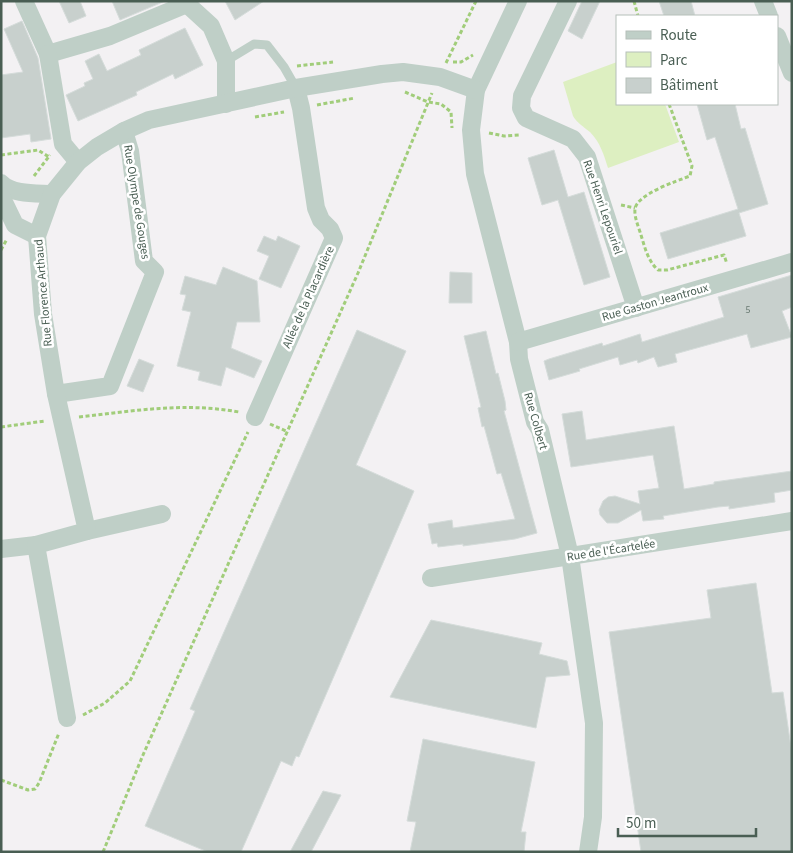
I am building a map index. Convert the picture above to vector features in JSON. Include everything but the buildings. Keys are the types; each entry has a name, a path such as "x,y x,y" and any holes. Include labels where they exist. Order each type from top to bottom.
{"street":[{"path":"24,1 48,54 63,144 78,162"},
{"name":"Rue Colbert","path":"518,1 476,90 471,130 475,174 518,342 519,359 536,422 540,430 570,556 594,723 593,817 588,852"},
{"name":"Rue Henri Lepouriel","path":"568,1 522,96 521,108 526,118 574,138 587,157 636,308"},
{"path":"763,1 769,15"},
{"path":"48,54 110,36 186,3 211,26 226,61 226,104"},
{"path":"778,38 792,73"},
{"name":"Rue Florence Arthaud","path":"87,531 56,394 43,314 37,236 52,194 78,162 97,147 124,131 149,120 296,88 403,72 440,77 476,90"},
{"name":"Allée de la Placardière","path":"255,417 334,238 330,229 321,220 316,208 301,108 296,88"},
{"name":"Rue Olympe de Gouges","path":"56,394 110,386 155,272 144,261 130,151 124,131"},
{"path":"1,183 4,187 26,193 52,194"},
{"path":"1,196 14,225 37,236"},
{"name":"Rue Gaston Jeantroux","path":"518,342 792,262"},
{"path":"1,549 36,545 162,514"},
{"name":"Rue de l'Écartelée","path":"431,578 792,521"},
{"path":"36,545 69,720"}],"lane":[{"path":"226,61 254,44 267,46 284,67 296,88"}],"path":[{"path":"103,852 143,755 358,272 428,102 476,1"},
{"path":"634,1 638,15"},
{"path":"399,92 408,92 428,102 441,104 451,112 452,129 471,130 504,136 522,135"},
{"path":"248,118 359,98"},
{"path":"669,105 692,166 692,172 690,176 647,194 635,208 636,219 647,255 658,270 667,270 724,255 731,279"},
{"path":"1,155 38,150 49,157"},
{"path":"1,427 181,406 213,407 239,412 286,431"},
{"path":"1,780 28,790 35,789 69,720 105,702 130,681 255,417"}],"green space":[{"path":"616,62 616,105 665,105 679,142 608,168 596,140 573,116 563,82"}]}
